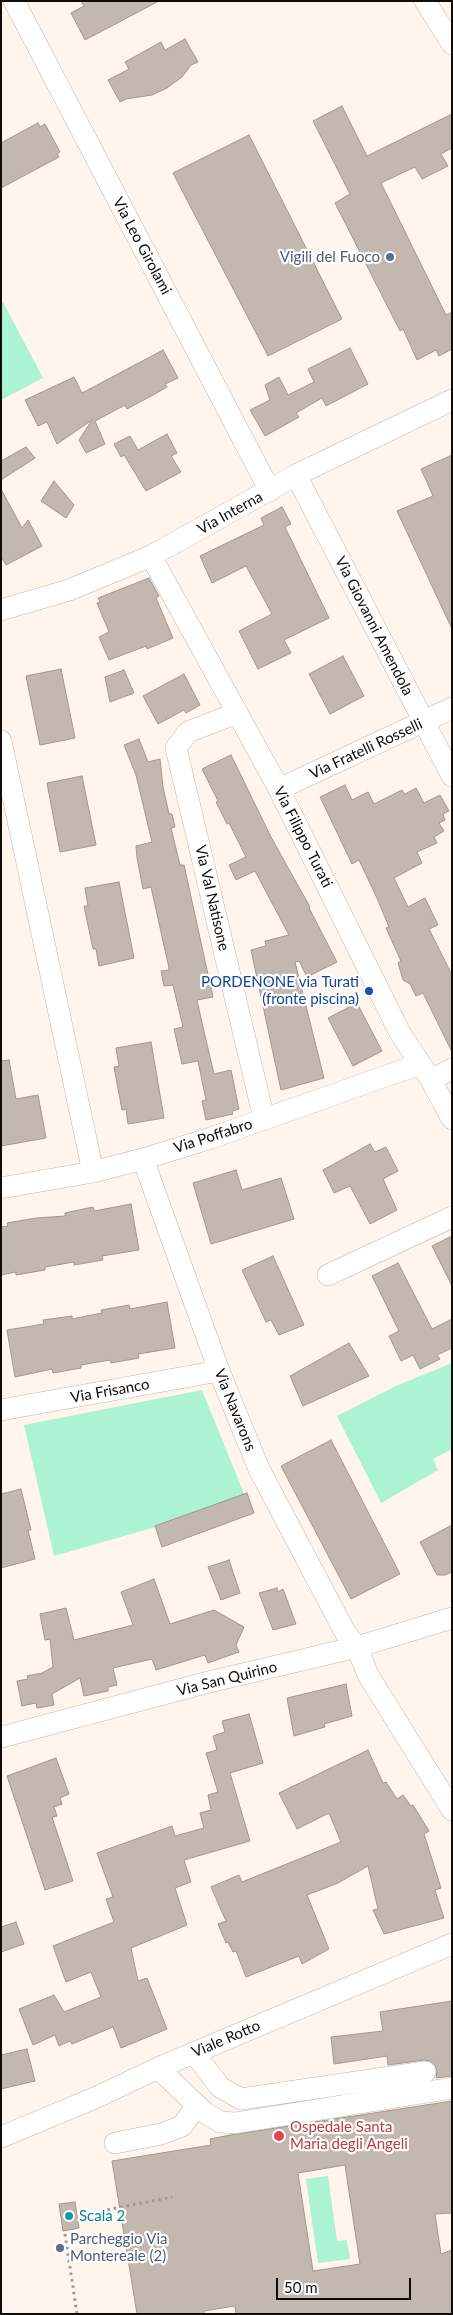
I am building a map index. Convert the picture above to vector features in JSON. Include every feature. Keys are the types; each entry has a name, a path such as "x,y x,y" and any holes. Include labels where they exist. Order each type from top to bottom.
{"street":[{"name":"Via Leo Girolami","path":"14,1 270,491"},
{"path":"425,1 452,44"},
{"name":"Via Interna","path":"1,610 69,590 151,556 296,475 452,400"},
{"name":"Via Giovanni Amendola","path":"296,475 452,776"},
{"name":"Via Filippo Turati","path":"151,556 279,789 400,1033 452,1119"},
{"name":"Via Fratelli Rosselli","path":"279,789 452,708"},
{"name":"Via Val Natisone","path":"237,713 188,732 176,748 264,1119"},
{"path":"1,741 93,1172"},
{"name":"Via Poffabro","path":"1,1188 93,1172 142,1159 264,1119 425,1072 452,1069"},
{"name":"Via Navarons","path":"142,1159 219,1371 259,1469 345,1632 357,1647"},
{"path":"328,1275 452,1216"},
{"name":"Via Frisanco","path":"1,1410 219,1371"},
{"name":"Via San Quirino","path":"1,1737 205,1683 357,1647 452,1618"},
{"path":"357,1647 368,1675 452,1810"},
{"name":"Viale Rotto","path":"1,2137 97,2098 158,2068 452,1944"},
{"path":"194,2053 220,2088 240,2100 425,2072"},
{"path":"158,2068 197,2105 220,2122 235,2123 452,2088"},
{"path":"115,2143 161,2134 182,2126 197,2105"}],"path":[{"path":"101,2211 172,2197"},
{"path":"65,2234 77,2314"}],"green space":[{"path":"3,302 43,378 1,400 1,303"},
{"path":"452,1363 452,1449 433,1459 438,1470 381,1503 337,1416 396,1386"},
{"path":"202,1390 247,1501 54,1556 24,1425"},
{"path":"328,2176 337,2241 347,2240 350,2259 318,2263 306,2179"}],"building":[{"path":"81,1 159,1 85,40 71,13 84,6"},
{"path":"185,39 198,62 191,65 182,77 167,88 152,95 126,99 120,102 108,80 129,69 125,62 161,42 165,50"},
{"name":"Vigili del Fuoco","path":"342,106 367,156 452,114 452,148 441,154 448,166 422,179 415,167 381,183 446,315 452,312 452,349 439,356 436,350 417,360 403,329 400,331 335,203 350,194 313,121"},
{"path":"38,123 40,127 45,124 60,152 57,154 59,157 1,188 1,143"},
{"path":"249,135 342,319 268,356 173,173"},
{"path":"350,348 368,384 326,406 322,398 296,413 299,417 265,436 250,410 270,400 265,385 279,377 288,395 314,382 308,369"},
{"path":"163,350 178,378 165,384 167,387 127,409 125,405 95,421 105,444 86,453 79,440 92,420 57,444 47,422 38,426 25,400 74,377 82,393"},
{"path":"167,434 177,453 171,456 181,472 146,491 124,455 121,457 114,444 130,436 138,450"},
{"path":"26,447 35,458 1,480 1,461"},
{"path":"452,455 452,629 397,511 433,496 421,469"},
{"path":"54,481 74,505 66,518 41,501"},
{"path":"1,489 22,528 28,520 42,546 6,565 1,557"},
{"path":"282,507 291,524 285,527 329,618 284,640 291,653 258,669 239,631 272,614 246,566 212,583 200,556 264,525 261,518"},
{"path":"149,578 159,596 156,598 173,638 147,649 146,646 109,660 99,637 109,632 97,603 100,602 98,598"},
{"path":"343,656 364,696 330,714 309,674"},
{"path":"61,669 75,738 40,745 26,676"},
{"path":"124,670 134,693 110,702 105,677"},
{"path":"184,674 200,705 186,713 184,710 158,724 143,696"},
{"path":"139,739 148,762 160,759 163,787 169,814 172,814 175,827 171,828 180,865 184,865 213,997 197,1000 202,1023 214,1074 231,1070 239,1109 232,1111 233,1114 206,1120 202,1101 206,1100 198,1061 182,1064 174,1029 183,1027 173,985 164,986 161,971 169,970 169,968 151,887 143,889 137,858 136,846 152,842 136,775 124,745"},
{"path":"231,755 271,837 310,907 337,962 307,977 299,961 295,962 324,1078 281,1090 251,950 266,946 265,941 289,935 255,871 236,880 229,865 246,857 216,802 218,801 202,769"},
{"path":"82,776 96,845 60,852 47,783"},
{"path":"345,785 352,800 368,792 374,804 402,790 405,794 416,788 424,803 440,795 449,811 443,814 445,820 439,823 444,831 434,837 437,843 417,852 422,863 394,878 408,907 425,898 438,925 429,929 452,975 452,1052 423,993 416,996 410,984 403,980 398,963 401,961 386,928 389,927 376,896 359,860 352,864 320,797"},
{"path":"119,882 134,958 99,966 96,949 93,949 84,906 88,906 85,888"},
{"path":"357,1003 382,1051 353,1066 328,1018"},
{"path":"151,1042 164,1118 128,1124 126,1109 122,1110 114,1067 119,1066 116,1048"},
{"path":"9,1060 16,1099 38,1095 46,1138 1,1146 1,1061"},
{"path":"370,1144 375,1152 386,1147 398,1171 383,1179 397,1210 370,1224 350,1186 334,1193 323,1170"},
{"path":"236,1170 242,1190 281,1178 294,1219 211,1244 193,1183"},
{"path":"131,1204 139,1250 102,1256 103,1260 74,1265 74,1262 45,1267 45,1270 16,1275 16,1272 1,1275 1,1227 8,1226 7,1223 65,1216 65,1213 93,1207 94,1211"},
{"path":"452,1236 452,1286 432,1246"},
{"path":"273,1256 304,1325 279,1335 271,1320 266,1322 242,1270"},
{"path":"398,1263 432,1329 452,1319 452,1348 437,1355 440,1359 420,1369 413,1355 401,1361 389,1336 399,1331 372,1276"},
{"path":"167,1302 175,1348 138,1354 139,1358 111,1363 110,1360 81,1365 81,1368 53,1373 52,1369 15,1377 7,1330 44,1324 43,1320 72,1316 72,1319 102,1313 101,1310 129,1305 130,1309"},
{"path":"349,1343 369,1376 303,1406 290,1376"},
{"path":"331,1440 400,1574 351,1599 281,1466"},
{"path":"21,1489 31,1530 28,1530 35,1559 1,1568 1,1494"},
{"path":"247,1493 254,1513 162,1547 155,1526"},
{"path":"452,1525 452,1572 445,1575 437,1575 420,1542"},
{"path":"229,1560 240,1593 221,1600 208,1567"},
{"path":"154,1579 170,1624 214,1610 244,1627 236,1645 239,1652 208,1663 205,1655 156,1670 152,1659 113,1668 117,1685 108,1687 108,1691 84,1696 80,1678 52,1694 54,1705 37,1708 36,1703 22,1706 17,1681 28,1679 27,1676 42,1673 53,1667 50,1639 45,1640 40,1614 66,1608 74,1640 133,1625 121,1592"},
{"path":"277,1588 278,1592 283,1589 296,1624 273,1630 259,1593"},
{"path":"346,1684 352,1716 324,1724 325,1727 294,1736 287,1698"},
{"path":"249,1714 263,1763 230,1773 250,1841 184,1860 191,1882 175,1888 187,1925 131,1948 138,1981 147,1978 167,2029 121,2048 113,2027 72,2044 70,2041 59,2046 55,2035 33,2045 19,2009 54,1995 64,2012 101,1997 91,1972 66,1982 53,1946 114,1922 106,1899 113,1897 97,1853 172,1826 175,1836 204,1828 200,1813 211,1810 208,1795 218,1792 206,1753 217,1750 213,1736 225,1732 222,1721"},
{"path":"368,1750 383,1783 386,1782 397,1799 403,1795 411,1806 413,1805 429,1831 424,1834 441,1888 435,1890 444,1918 384,1934 373,1910 378,1909 368,1866 338,1883 307,1895 329,1949 302,1964 299,1956 246,1977 236,1951 233,1952 228,1942 226,1943 218,1924 226,1921 211,1887 239,1875 242,1882 341,1842 329,1813 297,1829 279,1793"},
{"path":"56,1758 69,1794 60,1798 62,1804 54,1807 57,1816 52,1817 73,1881 45,1890 7,1776"},
{"path":"16,1922 24,1944 1,1952 1,1927"},
{"path":"452,2001 452,2076 436,2078 437,2071 435,2065 430,2061 424,2060 388,2065 387,2056 334,2064 331,2037 383,2031 380,2012"},
{"path":"27,2049 35,2081 1,2089 1,2055"},
{"path":"452,2101 452,2213 435,2214 441,2254 452,2250 452,2314 236,2314 235,2306 204,2311 204,2314 137,2314 112,2161 211,2145 210,2139","holes":["345,2165 360,2264 313,2271 298,2173"]},
{"name":"Scala 2","path":"75,2202 79,2228 63,2231 59,2204"}],"place":[{"name":"Vigili del Fuoco","path":"390,257"},
{"name":"PORDENONE via Turati (fronte piscina)","path":"369,991"},
{"name":"Ospedale Santa Maria degli Angeli","path":"279,2136"},
{"name":"Scala 2","path":"69,2216"},
{"name":"Parcheggio Via Montereale (2)","path":"60,2248"}]}
